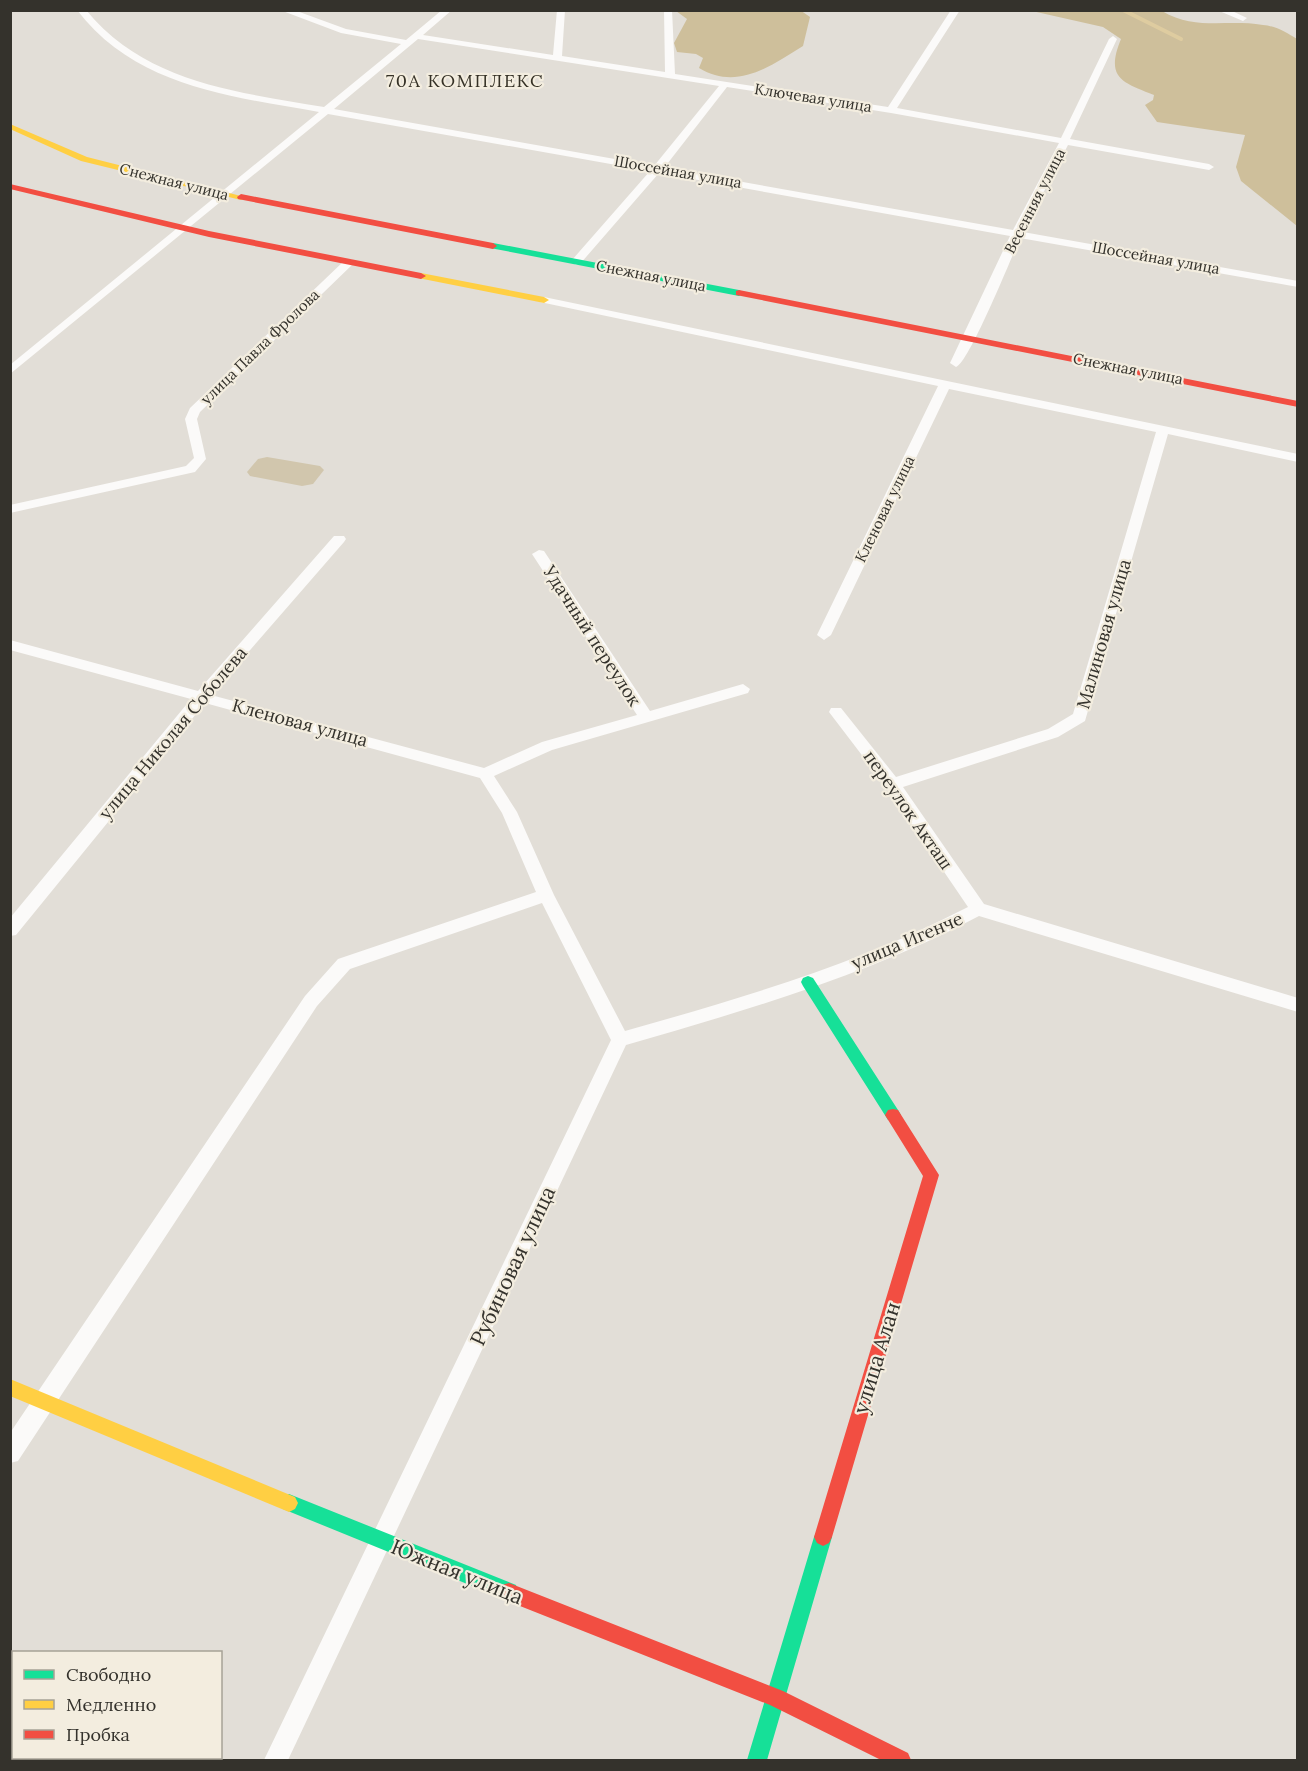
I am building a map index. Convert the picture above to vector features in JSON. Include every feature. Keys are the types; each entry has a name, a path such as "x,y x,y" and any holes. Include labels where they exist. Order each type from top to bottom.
{"street":[{"name":"Шоссейная улица","path":"81,10 94,29 136,62 185,82 246,96 1298,284"},
{"name":"Ключевая улица","path":"284,10 344,31 414,37 670,75 891,110 1209,166"},
{"path":"10,371 448,10"},
{"path":"557,58 561,10"},
{"path":"669,10 670,75"},
{"path":"891,110 956,10"},
{"path":"1221,10 1243,18"},
{"name":"Весенняя улица","path":"956,363 1113,39"},
{"path":"576,262 658,168 725,84"},
{"name":"Снежная улица","path":"10,126 84,159 226,194 970,337 1298,404"},
{"path":"10,186 184,229 544,300 1298,458"},
{"name":"улица Павла Фролова","path":"10,509 190,469 200,459 191,419 194,411 349,262"},
{"name":"Кленовая улица","path":"824,635 946,383"},
{"name":"Малиновая улица","path":"893,784 1053,733 1080,717 1163,429"},
{"name":"улица Николая Соболева","path":"10,930 202,696 339,539"},
{"name":"Удачный переулок","path":"539,554 646,717"},
{"name":"Кленовая улица","path":"10,645 485,774"},
{"path":"620,1040 546,895 509,812 485,774 547,746 743,689"},
{"name":"переулок Акташ","path":"836,712 893,784 978,909"},
{"path":"10,1453 311,1001 344,964 546,895"},
{"name":"улица Игенче","path":"620,1040 808,982 936,933 978,909 1298,1005"},
{"name":"улица Алан","path":"757,1761 931,1175 808,982"},
{"name":"Рубиновая улица","path":"276,1761 620,1040"},
{"name":"Южная улица","path":"10,1387 382,1542 776,1698 901,1761"}],"shaded area":[{"path":"800,10 810,17 803,46 753,73 727,77 713,74 699,68 703,58 696,54 677,52 674,43 687,19 676,11"},
{"path":"1032,11 1162,11 1199,23 1249,23 1268,26 1297,39 1297,226 1241,181 1236,167 1245,135 1157,122 1145,105 1153,100 1154,95 1125,82 1116,70 1115,62 1121,39 1103,27"},
{"path":"267,457 320,466 324,470 313,484 302,486 250,476 247,472 258,459"}],"waterway":[{"path":"1123,10 1181,39"}],"traffic: fast":[{"path":"493,246 739,293"},
{"path":"808,982 893,1115"},
{"path":"289,1503 509,1592"},
{"path":"757,1760 823,1537"}],"traffic: slow":[{"path":"10,126 84,159 241,197"},
{"path":"421,276 544,300"},
{"path":"10,1387 289,1503"}],"traffic: jam":[{"path":"10,186 209,234 421,276"},
{"path":"241,197 493,246"},
{"path":"739,293 1298,404"},
{"path":"823,1537 931,1175 893,1115"},
{"path":"509,1592 776,1698 901,1760"}],"district":[{"name":"70А КОМПЛЕКС","path":"465,81"}]}
